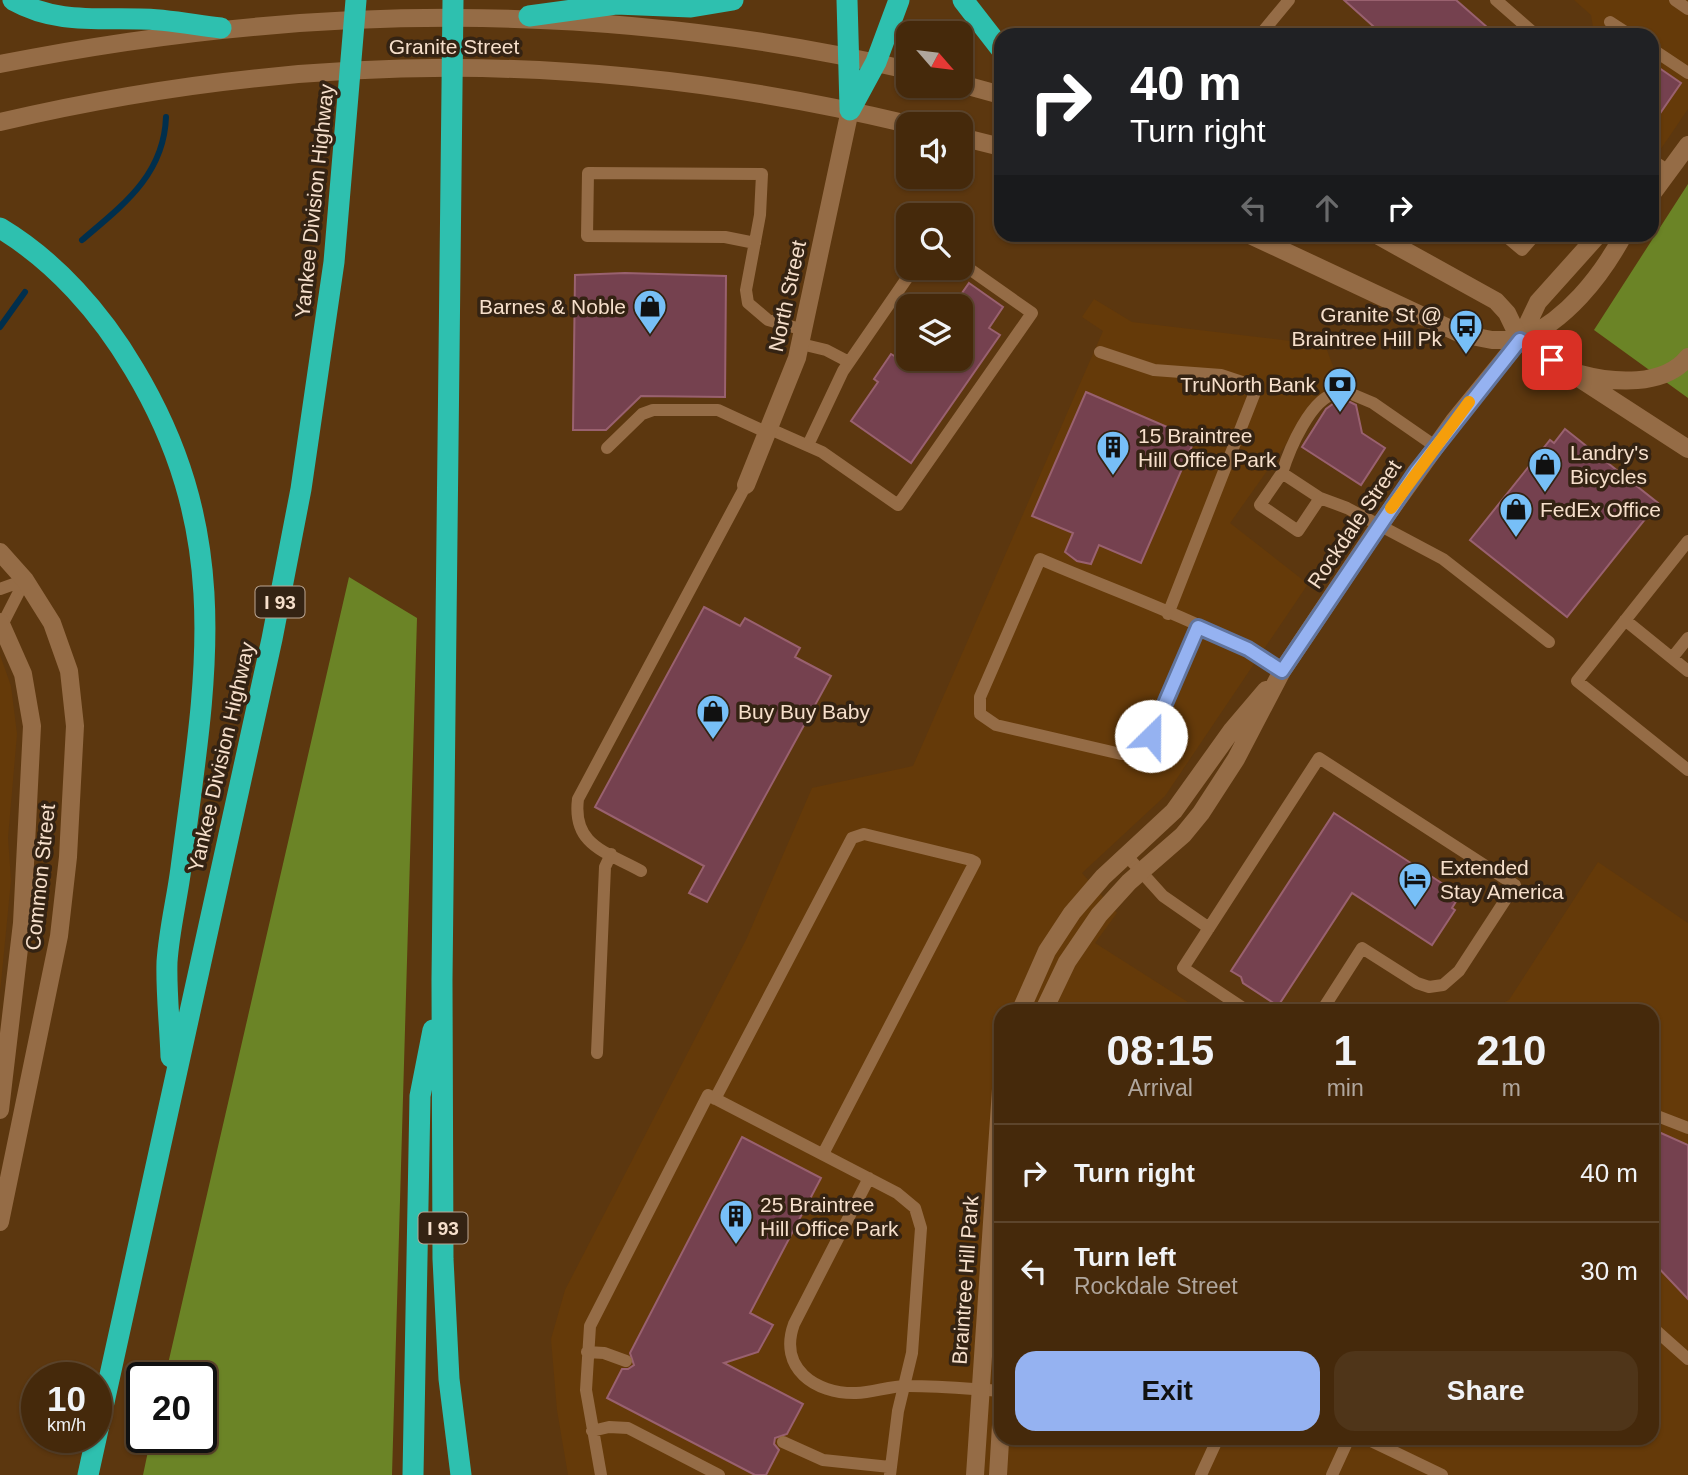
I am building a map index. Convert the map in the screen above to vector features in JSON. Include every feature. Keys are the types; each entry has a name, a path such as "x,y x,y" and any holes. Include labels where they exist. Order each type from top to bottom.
{"highway":[{"path":"13,0 40,13 67,18 141,19 221,28"},
{"name":"Yankee Division Highway","path":"88,1475 272,639 301,489 332,275 349,109 356,0"},
{"name":"I 93","path":"453,0 442,980 443,1297 449,1379 461,1475"},
{"path":"529,16 617,4 691,7 733,0"},
{"path":"847,0 850,110"},
{"path":"850,110 876,62 899,0"},
{"path":"963,0 994,40"},
{"path":"0,228 28,246 66,280 128,359 166,432 197,528 207,605 206,664 167,962 173,1088"},
{"path":"413,1475 420,1097 442,980"}],"street":[{"name":"Granite Street","path":"0,64 139,38 371,15 529,16 689,30 848,55 896,67"},
{"name":"Granite Street","path":"0,122 110,98 188,85 307,72 447,67 556,70 676,80 850,110 896,121"},
{"path":"973,87 994,92"},
{"name":"North Street","path":"746,485 793,373 850,110"},
{"path":"973,140 994,146"},
{"path":"1659,185 1688,145"},
{"path":"1265,242 1461,334 1492,340 1520,340 1559,318 1602,269 1619,242"},
{"path":"1401,242 1496,301 1507,313 1520,340 1688,449"},
{"path":"1520,340 1538,302 1592,242"},
{"name":"Rockdale Street","path":"1141,872 1183,835 1211,798 1241,750 1282,671 1379,526 1435,446 1520,340"},
{"path":"1568,371 1598,378 1639,379 1669,372 1688,356"},
{"name":"Common Street","path":"0,552 25,580 52,624 65,656 72,688 75,726 65,883 55,960 0,1222"},
{"name":"Common Street","path":"0,1110 22,923 32,734 23,674 1,625"},
{"name":"Rockdale Street","path":"1126,855 1174,811 1232,730 1282,671"},
{"path":"1023,1004 1039,967 1064,925 1092,889 1126,855"},
{"path":"1047,1004 1082,937 1108,903 1141,872"},
{"name":"Braintree Hill Park","path":"975,1475 994,1204"},
{"path":"998,1475 1000,1445"}],"lane":[{"path":"1266,28 1289,0"},
{"path":"1496,0 1528,28"},
{"path":"1675,0 1688,9"},
{"path":"1610,22 1619,28"},
{"path":"1659,54 1688,73"},
{"path":"1659,165 1670,172"},
{"path":"755,243 725,237 587,236 588,173 762,174 760,215 755,243 746,290 748,303 768,320 849,362"},
{"path":"1512,242 1522,250 1529,242"},
{"path":"607,448 649,410 718,410 808,445 898,506 1032,313 973,271"},
{"path":"808,445 849,362 906,280"},
{"path":"1100,352 1154,370 1221,375 1257,387 1168,614"},
{"path":"1320,498 1298,531 1260,505 1282,473 1299,433 1322,399 1337,393"},
{"path":"1354,395 1373,403 1435,446"},
{"path":"1282,473 1320,498 1449,563 1549,642"},
{"path":"641,871 587,841 580,831 577,816 580,792 746,485"},
{"path":"1688,541 1577,681 1688,770"},
{"path":"1198,627 1151,736 1133,753 1121,754 996,725 985,720 980,714 980,697 1040,559 1168,614 1198,627 1248,649 1282,671"},
{"path":"0,589 25,580"},
{"path":"1,625 25,580"},
{"path":"1625,620 1688,670"},
{"path":"1672,658 1688,638"},
{"path":"1237,1004 1183,968 1319,758 1514,885 1459,971 1447,983 1436,988 1420,985 1362,948 1326,1004"},
{"path":"715,1099 852,838 864,834 975,862 823,1154"},
{"path":"597,1053 606,867 611,854"},
{"path":"1126,855 1168,901 1209,928"},
{"path":"601,1475 586,1390 590,1326 708,1095 907,1199 919,1219 912,1353 890,1471 823,1460 783,1442"},
{"path":"1659,1117 1688,1128"},
{"path":"869,1178 794,1324 790,1355 801,1375 835,1391 856,1393 905,1386 994,1391"},
{"path":"1659,1333 1688,1359"},
{"path":"587,1352 604,1353 626,1361"},
{"path":"592,1431 628,1428 719,1475"},
{"path":"1201,1475 1215,1445"},
{"path":"1332,1475 1346,1445"},
{"path":"1380,1445 1442,1475"}],"shaded area":[{"path":"1574,0 1688,0 1688,109 1659,152 1659,28 1592,28 1591,15"},
{"path":"1094,299 1132,322 1325,345 1336,374 1230,523 1308,584 1165,796 1082,873 1117,913 1095,943 1191,1004 994,1004 994,1445 1659,1445 1659,1004 1500,1004 1509,1000 1598,862 1688,923 1688,1475 568,1475 557,1410 551,1339 565,1290 746,940 812,788 913,766 1103,331 1082,317"},
{"path":"0,655 11,686 17,734 8,838 11,880 0,993"}],"green space":[{"path":"1688,184 1688,398 1594,330 1651,242 1659,242 1659,229"},
{"path":"349,577 417,618 392,1475 143,1475 148,1453 217,1453 217,1362 168,1362"}],"building":[{"path":"1344,0 1456,0 1488,28 1375,28"},
{"path":"1659,68 1681,83 1659,115"},
{"name":"Barnes & Noble","path":"625,273 726,276 725,397 641,396 606,430 573,430 575,275"},
{"path":"969,283 1003,307 989,328 1000,335 911,463 851,421 878,382 874,379 891,354 896,357 896,371 973,371 973,294 961,294"},
{"name":"15 Braintree Hill Office Park","path":"1086,392 1195,439 1141,563 1099,545 1091,564 1077,561 1065,552 1073,533 1032,516"},
{"name":"TruNorth Bank","path":"1345,395 1348,401 1356,405 1362,433 1385,448 1361,485 1302,447 1326,409"},
{"path":"1565,429 1658,503 1567,617 1470,540 1550,440 1554,443"},
{"name":"Buy Buy Baby","path":"704,607 740,626 745,618 800,648 795,657 831,676 707,902 689,893 704,866 595,807"},
{"name":"Extended Stay America","path":"1334,813 1460,895 1452,908 1455,910 1432,945 1352,893 1279,1004 1275,1004 1243,983 1241,977 1231,971"},
{"path":"1659,1132 1688,1145 1688,1299 1659,1268"},
{"name":"25 Braintree Hill Office Park","path":"742,1137 821,1178 750,1313 773,1325 758,1352 724,1363 803,1404 787,1434 775,1438 774,1444 779,1450 766,1475 755,1475 607,1398 622,1369 634,1365 630,1353"}],"waterway":[{"path":"82,240 139,187 158,156 166,117"},
{"path":"0,327 25,292"}],"slow traffic":[{"path":"1391,508 1469,402"}],"place":[{"name":"Barnes & Noble","path":"650,336"},
{"name":"Granite St @ Braintree Hill Pk","path":"1466,356"},
{"name":"TruNorth Bank","path":"1340,414"},
{"name":"15 Braintree Hill Office Park","path":"1113,477"},
{"name":"Landry's Bicycles","path":"1545,494"},
{"name":"FedEx Office","path":"1516,539"},
{"name":"Buy Buy Baby","path":"713,741"},
{"name":"Extended Stay America","path":"1415,909"},
{"name":"25 Braintree Hill Office Park","path":"736,1246"}],"route":[{"path":"1151,736 1198,627 1248,649 1282,671 1416,472 1520,340 1552,360"}]}
